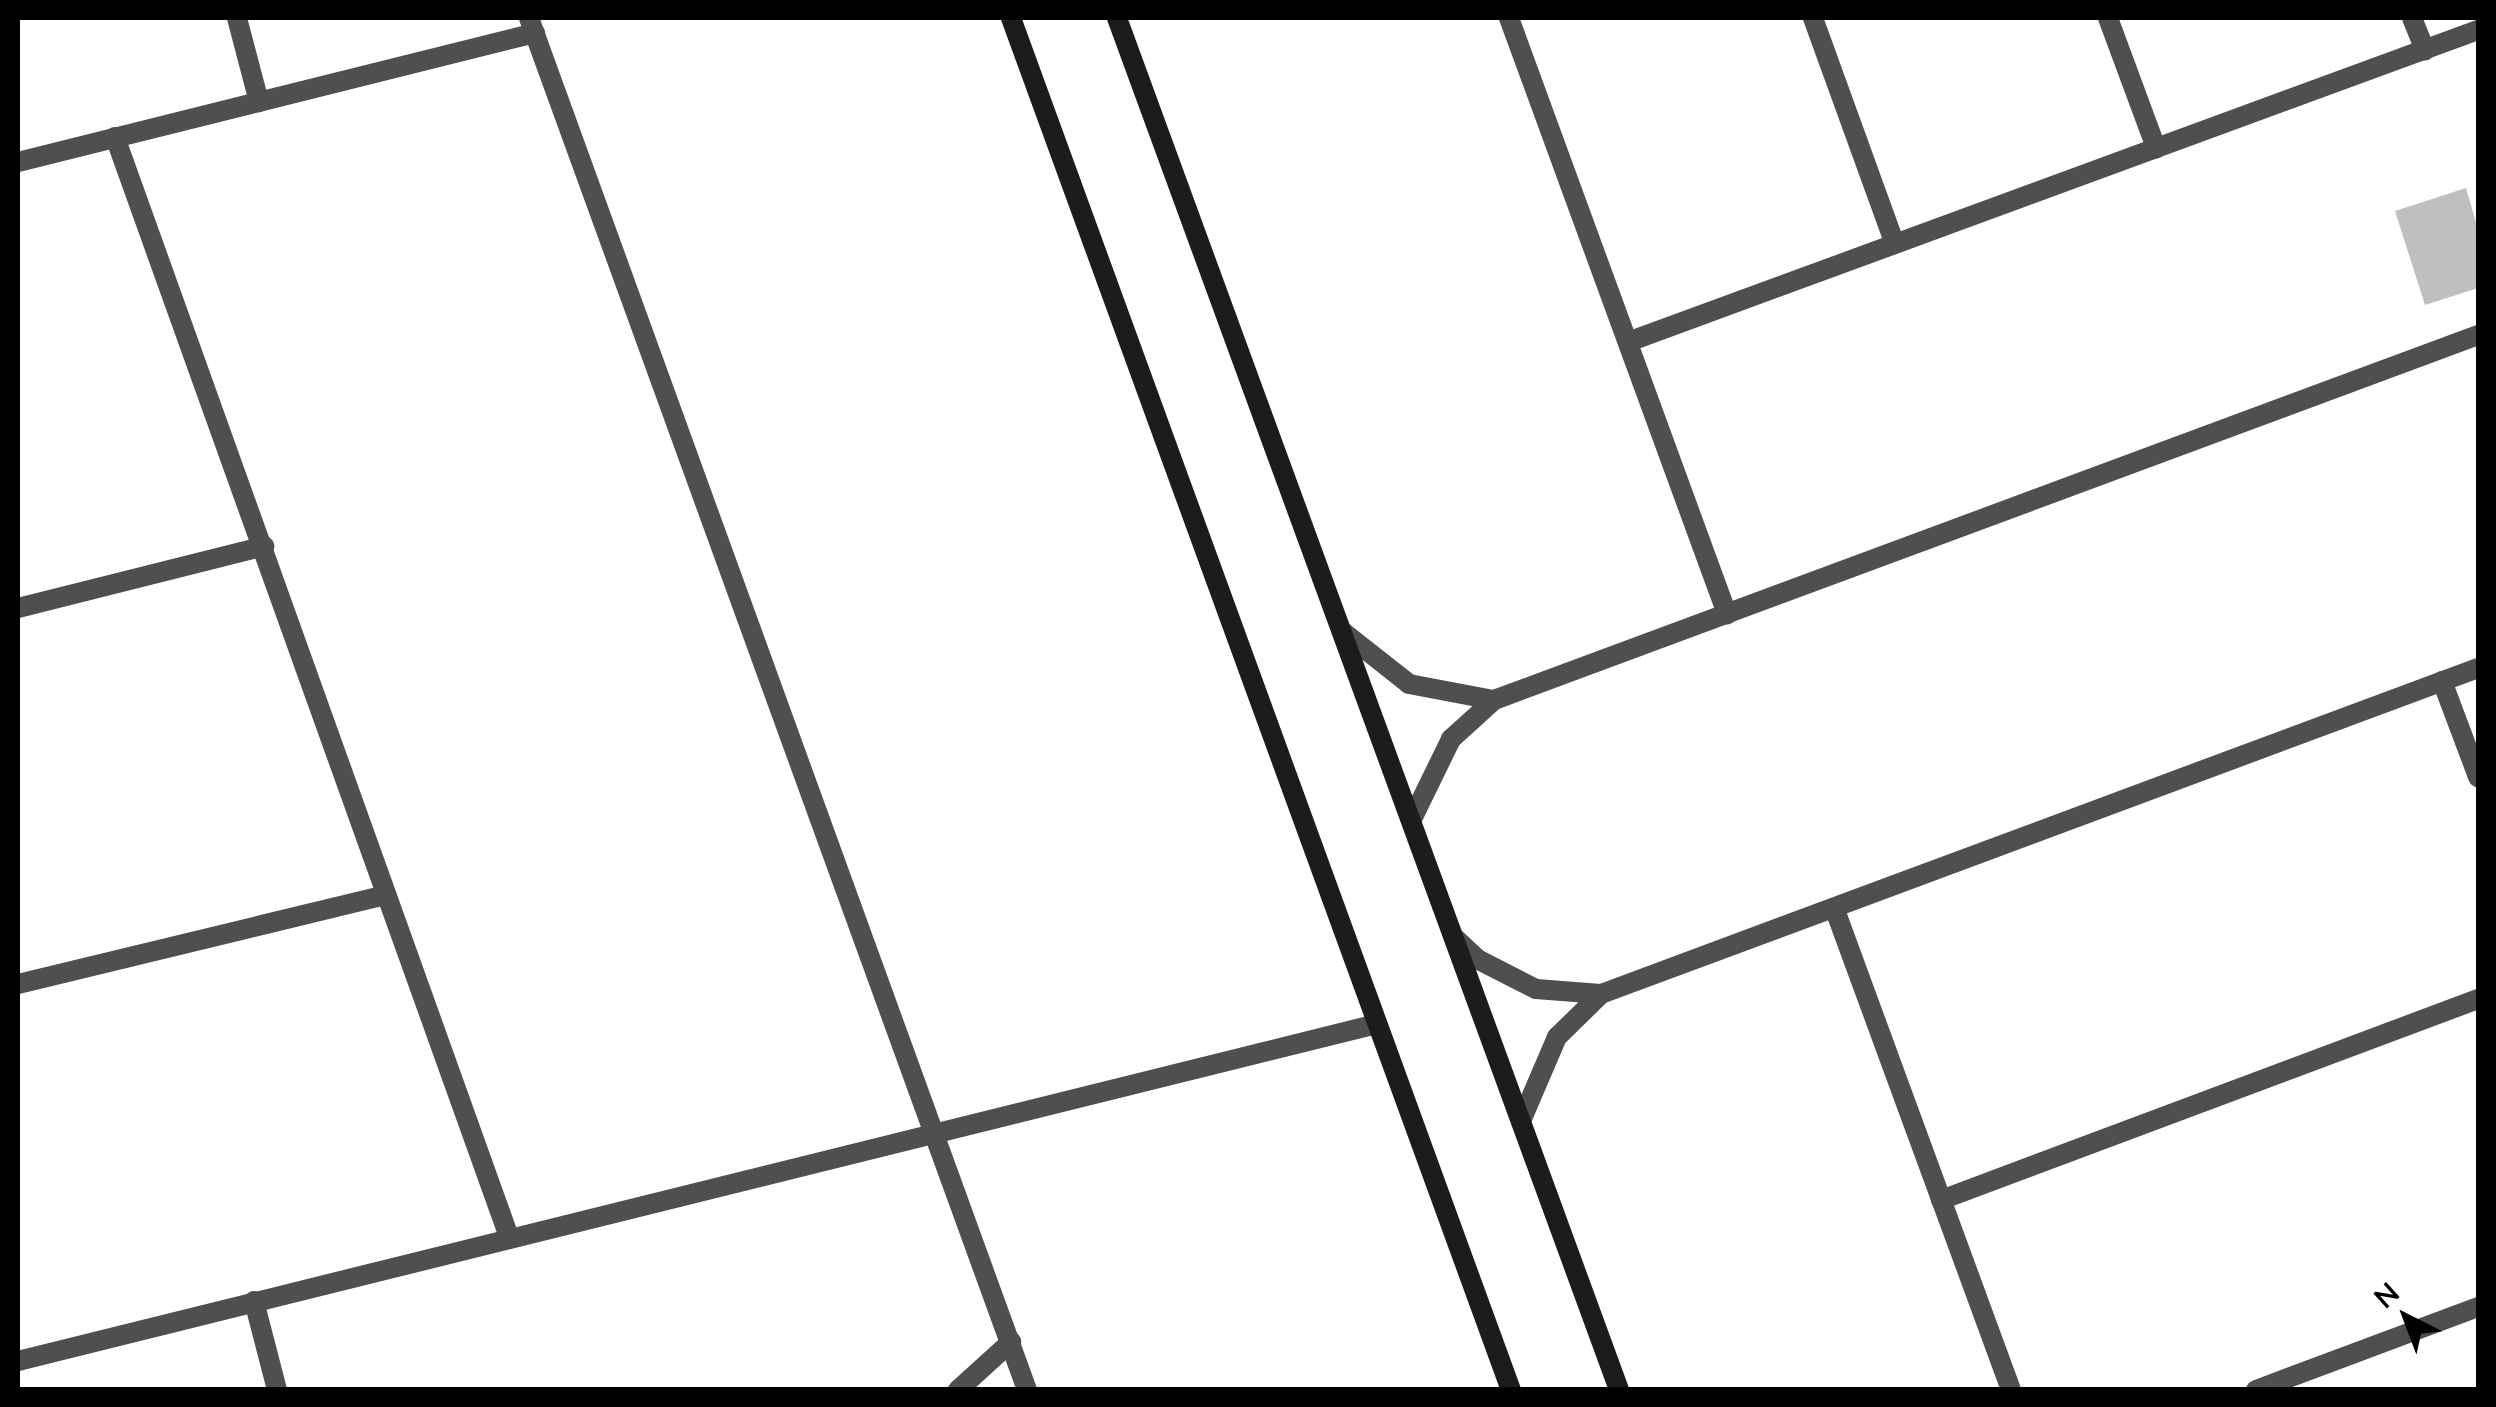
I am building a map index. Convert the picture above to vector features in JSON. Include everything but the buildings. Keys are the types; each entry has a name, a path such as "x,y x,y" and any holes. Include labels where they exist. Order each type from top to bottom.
{"street":[{"path":"237,18 259,102"},
{"path":"1011,18 1510,1389"},
{"path":"1117,18 1413,817 1619,1390"},
{"path":"1508,18 1727,614"},
{"path":"1814,18 1895,244"},
{"path":"2108,18 2156,148"},
{"path":"2412,18 2425,50"},
{"path":"18,162 259,102 532,25 936,1129 1027,1390"},
{"path":"1628,342 2478,30"},
{"path":"115,137 509,1237"},
{"path":"1413,817 1451,739 1494,700 2478,335"},
{"path":"18,608 264,546"},
{"path":"1341,631 1410,684 1494,700"},
{"path":"1455,938 1479,960 1536,989 1601,994 2478,668"},
{"path":"2442,681 2478,777"},
{"path":"18,984 386,895"},
{"path":"1835,910 2011,1390"},
{"path":"1521,1121 1549,1050 1601,994"},
{"path":"1942,1200 2478,999"},
{"path":"18,1361 936,1129 1377,1024"},
{"path":"254,1302 276,1390"},
{"path":"2256,1390 2312,1380 2478,1307"},
{"path":"958,1390 1010,1342"}]}
